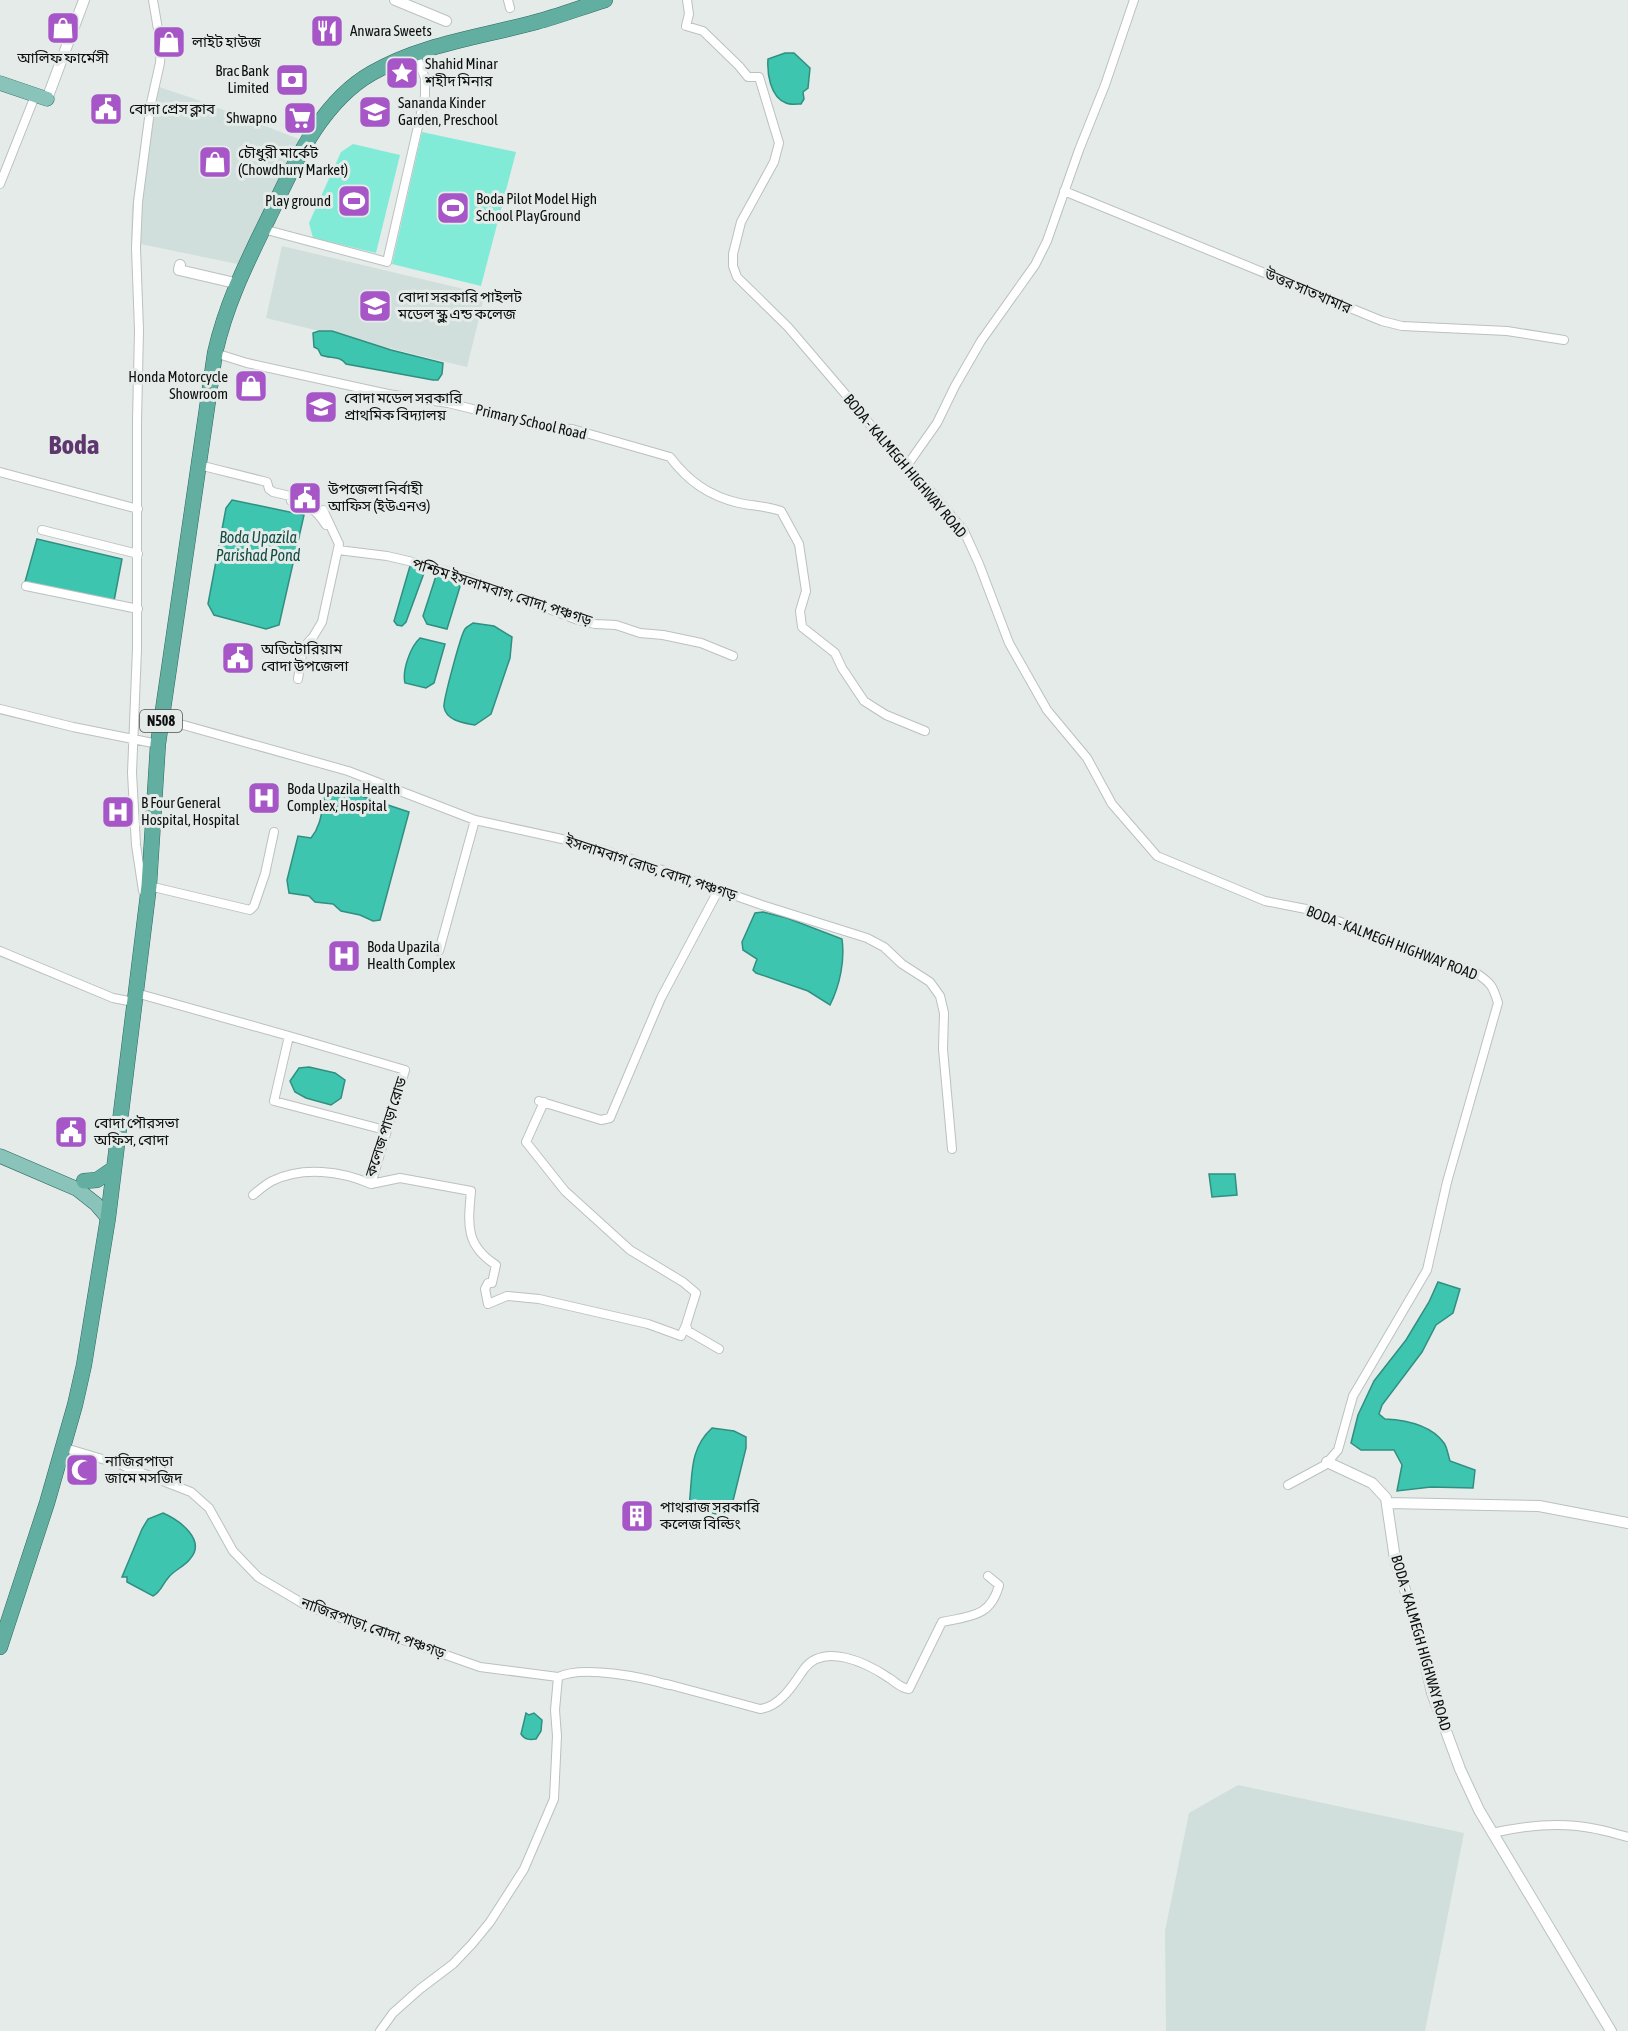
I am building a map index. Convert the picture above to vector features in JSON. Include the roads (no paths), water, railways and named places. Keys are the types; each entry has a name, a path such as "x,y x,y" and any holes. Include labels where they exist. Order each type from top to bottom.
{"highway":[{"name":"N508","path":"0,1647 47,1503 75,1406 84,1365 108,1218 149,886 158,744 214,353 221,326 243,268 292,168 335,104 370,74 415,53 457,40 538,22 605,0"},
{"path":"84,1181 97,1180 113,1169"}],"main road":[{"path":"0,83 41,98"},
{"path":"0,1156 77,1189 96,1204 108,1218"},
{"path":"45,1176 84,1181 110,1194"}],"street":[{"path":"0,184 84,0"},
{"path":"146,909 136,846 132,772 138,609 137,421 140,330 136,248 138,202 151,103 160,63 161,47 153,0"},
{"path":"395,0 446,21"},
{"name":"BODA - KALMEGH HIGHWAY ROAD","path":"687,0 689,14 686,26 703,31 748,77 759,77 779,143 770,170 741,222 733,254 733,266 737,277 794,334 906,467 932,493 964,531 1009,643 1047,710 1087,758 1112,804 1157,856 1264,901 1306,909 1476,973 1490,982 1495,990 1498,1003 1447,1182 1427,1270 1353,1396 1338,1450 1327,1462 1288,1485"},
{"path":"906,467 937,423 981,341 1035,265 1047,241 1113,65 1134,0"},
{"path":"262,229 387,262 425,96 426,78 415,53"},
{"name":"উত্তর সাতখামার","path":"1065,191 1382,321 1402,326 1518,332 1564,340"},
{"path":"180,265 179,270 235,283"},
{"name":"Primary School Road","path":"214,353 248,363 388,394 448,403 546,427 572,429 670,457 680,471 699,488 738,503 766,506 781,511 799,544 806,591 800,611 802,627 835,653 864,701 886,715 925,731"},
{"path":"199,465 267,482 269,489 273,492 290,496 294,503 312,508 334,531"},
{"path":"0,472 138,509"},
{"path":"298,679 303,648 322,622 339,544 323,510"},
{"path":"42,530 138,554"},
{"name":"পশ্চিম ইসলামবাগ, বোদা, পঞ্চগড়","path":"338,550 387,556 426,565 465,577 578,620 616,625 640,633 663,634 701,642 733,656"},
{"path":"26,586 138,609"},
{"path":"0,709 158,744"},
{"name":"ইসলামবাগ রোড, বোদা, পঞ্চগড়","path":"162,719 348,771 475,820 580,843 867,938 884,947 902,964 930,982 940,996 944,1013 943,1049 952,1149"},
{"path":"439,951 475,820"},
{"path":"149,886 250,910 254,906 265,874 274,832"},
{"path":"371,1184 400,1178 471,1191 469,1212 471,1235 477,1250 496,1265 492,1283 488,1283 485,1289 488,1304 507,1296 539,1299 648,1323 681,1336 696,1293 684,1282 630,1250 565,1191 526,1142 541,1101 601,1120 610,1118 662,998 719,889"},
{"name":"কলেজ পাড়া রোড","path":"0,951 113,998 135,998 290,1036 405,1070 371,1184 337,1173 305,1173 272,1181 253,1195"},
{"name":"কলেজ পাড়া রোড","path":"290,1036 274,1101 386,1130"},
{"path":"686,1325 688,1331 719,1349"},
{"name":"নাজিরপাড়া, বোদা, পঞ্চগড়","path":"62,1447 119,1464 191,1492 209,1508 234,1551 258,1577 308,1606 480,1667 558,1677 568,1672 634,1675 760,1709 768,1708 789,1690 809,1662 823,1657 842,1656 890,1678 901,1688 909,1689 942,1622 982,1612 990,1606 999,1585 988,1576"},
{"path":"1327,1462 1372,1483 1388,1503 1539,1506 1628,1523"},
{"name":"BODA - KALMEGH HIGHWAY ROAD","path":"1388,1503 1395,1559 1417,1627 1432,1693 1460,1769 1492,1833 1611,2031"},
{"path":"380,2031 393,2013 420,1989 453,1965 472,1944 490,1922 524,1869 554,1799 557,1736 555,1710 558,1677"},
{"path":"1492,1833 1524,1827 1561,1826 1589,1827 1628,1837"}],"water":[{"path":"785,53 794,53 810,68 808,88 803,92 804,99 801,104 789,104 781,100 776,96 771,84 768,59"},
{"path":"332,331 391,350 443,363 442,374 438,380 433,380 346,364 338,358 321,355 314,347 313,333"},
{"name":"Boda Upazila Parishad Pond","path":"232,500 304,515 279,625 266,629 214,615 208,604 226,508"},
{"path":"37,539 122,559 114,601 25,582"},
{"path":"410,566 421,567 424,573 406,622 402,626 397,625 394,621"},
{"path":"440,573 462,580 447,629 427,624 423,616 436,576"},
{"path":"473,623 494,626 512,637 510,658 491,714 475,725 452,718 445,712 444,707 456,654 466,628"},
{"path":"420,638 445,644 434,683 426,688 405,683 404,678 410,653"},
{"path":"328,785 409,812 380,920 373,921 360,915 341,911 333,904 315,902 309,896 289,893 287,880 298,836 311,838 315,832"},
{"path":"763,912 787,918 842,939 841,972 830,1005 808,991 753,970 757,959 743,950 742,942 755,913"},
{"path":"309,1067 335,1073 345,1080 341,1098 331,1105 306,1098 295,1092 290,1081 299,1068"},
{"path":"1209,1174 1235,1174 1237,1195 1212,1197"},
{"path":"1438,1282 1460,1289 1453,1313 1436,1325 1422,1352 1382,1405 1379,1414 1385,1419 1425,1428 1439,1437 1445,1445 1450,1461 1475,1470 1473,1488 1431,1487 1397,1491 1402,1465 1394,1450 1361,1450 1351,1443 1358,1415 1374,1381 1406,1340"},
{"path":"712,1428 734,1431 746,1437 746,1448 730,1513 709,1513 689,1506 695,1455 704,1436"},
{"path":"163,1513 189,1531 195,1545 188,1562 170,1575 153,1596 127,1582 127,1577 122,1577 148,1519"},
{"path":"526,1713 529,1715 534,1713 542,1720 541,1731 536,1739 528,1739 521,1734"}],"place":[{"name":"আলিফ ফার্মেসী","path":"63,28"},
{"name":"Anwara Sweets","path":"327,31"},
{"name":"লাইট হাউজ","path":"169,42"},
{"name":"Shahid Minar শহীদ মিনার","path":"402,73"},
{"name":"Brac Bank Limited","path":"292,80"},
{"name":"বোদা প্রেস ক্লাব","path":"106,109"},
{"name":"Sananda Kinder Garden, Preschool","path":"375,112"},
{"name":"Shwapno","path":"300,118"},
{"name":"চৌধুরী মার্কেট (Chowdhury Market)","path":"215,162"},
{"name":"Play ground","path":"354,201"},
{"name":"Boda Pilot Model High School PlayGround","path":"453,208"},
{"name":"বোদা সরকারি পাইলট মডেল স্কুল এন্ড কলেজ","path":"375,306"},
{"name":"Honda Motorcycle Showroom","path":"251,386"},
{"name":"বোদা মডেল সরকারি প্রাথমিক বিদ্যালয়","path":"321,407"},
{"name":"উপজেলা নির্বাহী আফিস (ইউএনও)","path":"305,498"},
{"name":"অডিটোরিয়াম বোদা উপজেলা","path":"238,658"},
{"name":"Boda Upazila Health Complex, Hospital","path":"264,798"},
{"name":"B Four General Hospital, Hospital","path":"118,812"},
{"name":"Boda Upazila Health Complex","path":"344,956"},
{"name":"বোদা পৌরসভা অফিস, বোদা","path":"71,1132"},
{"name":"নাজিরপাড়া জামে মসজিদ","path":"82,1470"},
{"name":"পাথরাজ সরকারি কলেজ বিল্ডিং","path":"637,1516"}],"district":[{"name":"Boda","path":"74,445"}]}
